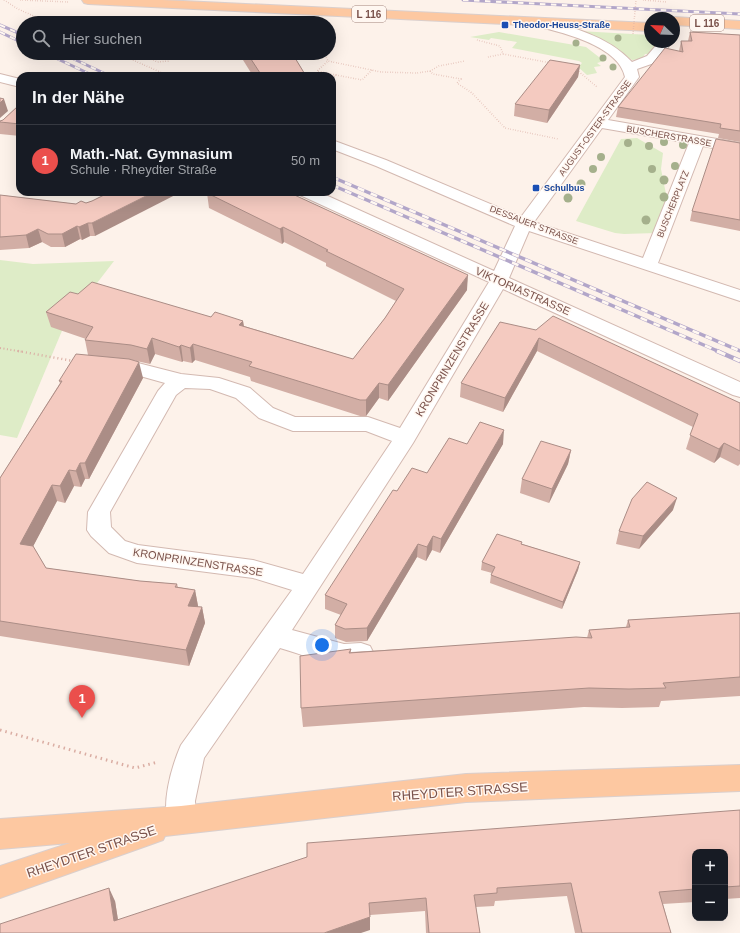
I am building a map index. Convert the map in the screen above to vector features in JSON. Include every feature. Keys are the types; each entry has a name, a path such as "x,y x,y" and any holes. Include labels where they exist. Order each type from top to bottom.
{"main road":[{"name":"L 116","path":"88,0 644,27"},
{"name":"L 116","path":"216,0 644,20"},
{"name":"L 116","path":"680,27 740,24"},
{"name":"L 116","path":"680,27 740,32"},
{"name":"RHEYDTER STRASSE","path":"0,834 181,820 466,788 740,778"},
{"name":"RHEYDTER STRASSE","path":"0,882 181,820"}],"street":[{"name":"AUGUST-OSTER-STRASSE","path":"499,280 524,224 632,77 630,67 613,52 572,32 535,22"},
{"path":"630,67 652,59 661,48"},
{"path":"0,78 16,82"},
{"name":"BUSCHERSTRASSE","path":"599,123 740,148"},
{"name":"BUSCHERPLATZ","path":"648,266 697,141"},
{"name":"DESSAUER STRASSE","path":"336,146 381,163 524,224 740,296"},
{"name":"VIKTORIASTRASSE","path":"315,196 740,390"},
{"name":"KRONPRINZENSTRASSE","path":"181,820 180,801 191,754 309,584 405,438 499,280"},
{"path":"76,362 134,368 181,381 212,383 243,393 266,413 293,424 368,424 405,438"},
{"name":"KRONPRINZENSTRASSE","path":"181,381 168,390 99,512 99,530 117,547 137,554 253,569 309,584"},
{"path":"274,635 344,655 383,653"}],"path":[{"path":"4,0 18,9 34,16"},
{"path":"633,34 636,0"},
{"path":"643,0 670,2"},
{"path":"476,40 492,42 500,46 503,54"},
{"path":"519,57 522,53"},
{"path":"488,57 503,54 553,63"},
{"path":"133,60 160,72"},
{"path":"153,60 157,62 170,62"},
{"path":"322,72 317,71 328,61 381,72 417,73 430,71 439,66 465,61"},
{"path":"573,69 579,71 592,84 616,99"},
{"path":"336,75 362,80 372,70"},
{"path":"430,71 433,74 461,79 457,83 472,93 505,128 582,145"},
{"path":"0,348 76,362"},
{"path":"0,730 134,768 191,754"}],"green space":[{"path":"579,31 644,35 644,48 659,48 654,54 645,54 642,59 632,60 620,52"},
{"path":"499,32 586,47 604,61 597,63 601,66 594,67 597,73 587,75 578,67 582,63 579,61 512,48 517,42 491,38 489,40 470,37"},
{"path":"637,138 663,153 661,169 668,204 656,233 615,233 576,221 621,139"},
{"path":"0,260 33,264 114,261 64,326 17,438 0,435"}],"building":[{"path":"690,32 740,35 740,131 720,128 721,124 618,107 665,48 683,52 681,41 692,41"},
{"path":"252,60 296,60 304,72 259,72"},
{"path":"550,60 580,65 549,110 515,104"},
{"path":"16,108 16,124 0,122"},
{"path":"716,139 740,143 740,220 692,211"},
{"path":"0,195 76,204 81,201 86,203 102,196 146,196 92,223 79,227 77,226 62,234 48,234 38,229 26,235 0,237"},
{"path":"213,196 297,196 468,275 388,385 379,383 366,400 360,400 249,366 252,362 193,344 190,348 181,345 179,347 152,338 147,349 131,345 85,340 93,327 46,312 70,292 78,294 92,282 211,317 215,312 243,321 239,325 353,359 385,318 404,289 326,251 328,250 283,227 280,229"},
{"path":"553,316 740,403 740,451 724,443 719,449 690,435 698,414 539,338 505,398 461,383 500,322 536,330"},
{"path":"76,354 129,359 139,362 85,463 80,463 76,471 69,470 60,486 52,485 20,544 33,546 46,568 140,581 177,584 175,587 195,590 188,606 202,607 186,650 0,621 0,478 62,381 59,381"},
{"path":"480,422 504,430 441,539 433,536 427,547 418,544 367,628 345,629 335,625 347,604 325,595 393,490 397,491 412,468 427,473 449,438 467,444"},
{"path":"541,441 571,450 552,489 522,479"},
{"path":"647,482 677,498 643,536 619,531 632,499"},
{"path":"497,534 522,542 521,544 580,562 563,602 491,575 495,567 482,562"},
{"path":"740,613 740,677 663,683 666,688 589,688 301,708 300,656 351,649 349,653 576,637 592,638 589,630 630,627 628,620"},
{"path":"740,810 740,886 728,887 728,849 692,849 692,889 659,892 671,933 582,933 571,883 497,888 497,893 474,895 480,933 429,933 426,898 369,903 370,917 324,933 0,933 0,924 109,888 114,921 307,857 307,843"}],"railway":[{"path":"463,0 740,14"},
{"path":"0,25 16,32"},
{"path":"0,32 16,40"},
{"path":"60,60 85,72"},
{"path":"76,60 101,72"},
{"path":"336,179 740,351"},
{"path":"336,187 720,352"},
{"path":"717,351 740,361"}],"place":[{"name":"Theodor-Heuss-Straße","path":"505,25"},
{"name":"Schulbus","path":"536,188"},
{"name":"Math.-Nat. Gymnasium","path":"82,718"}]}
